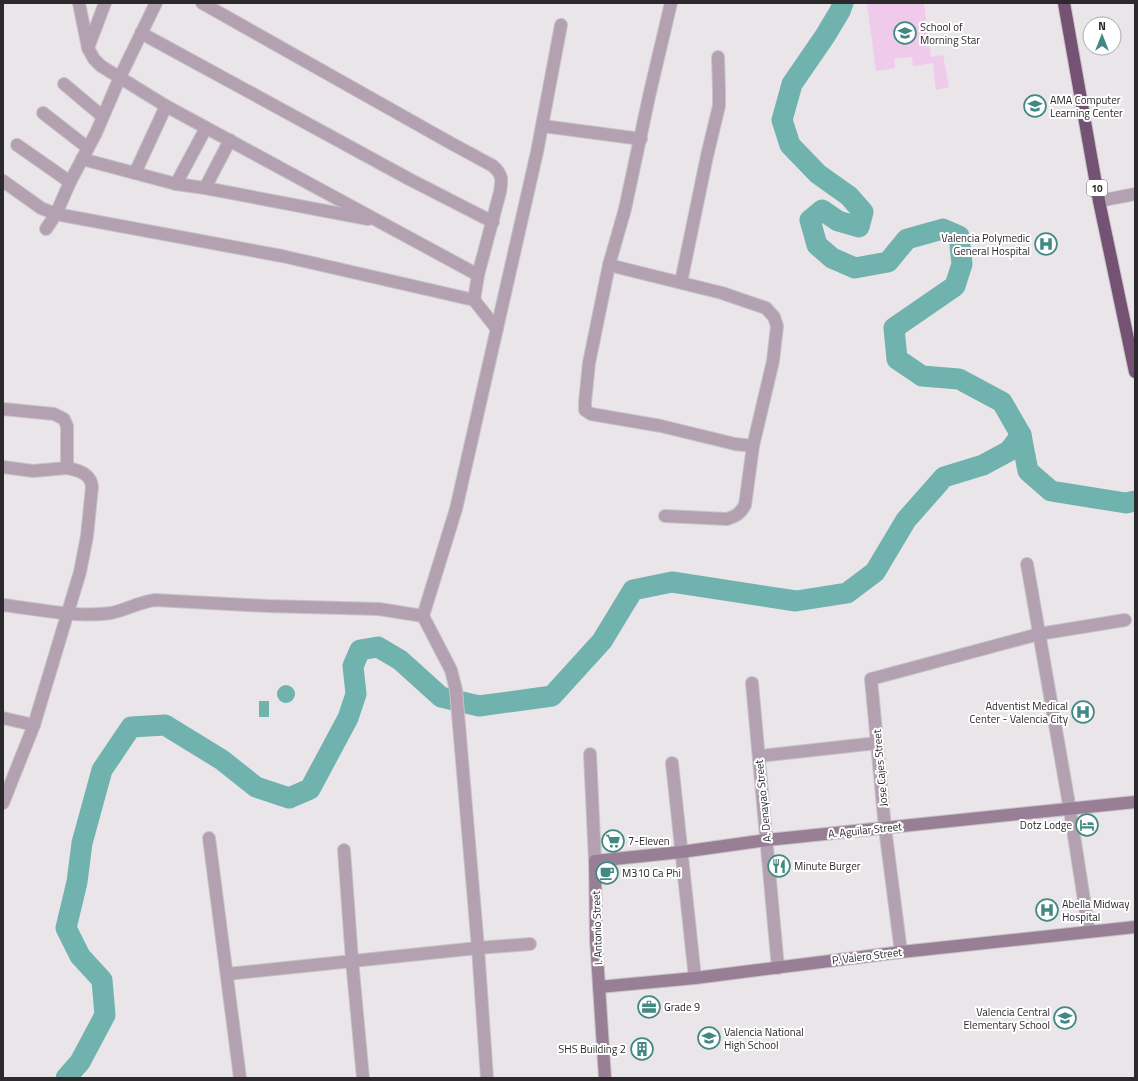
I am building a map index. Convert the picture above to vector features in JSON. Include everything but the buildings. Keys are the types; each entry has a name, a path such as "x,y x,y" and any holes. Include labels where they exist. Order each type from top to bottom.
{"highway":[{"name":"10","path":"1064,3 1099,201 1135,372"}],"street":[{"path":"79,3 88,48 94,59 102,66 166,106 478,275"},
{"path":"88,48 105,3"},
{"path":"46,229 56,214 156,3"},
{"path":"202,3 493,166 499,171 502,181 493,222 478,275 474,300"},
{"path":"672,3 650,92 625,209 609,265 589,363 585,410 591,414 661,426 735,444 754,446"},
{"path":"487,1078 478,948 456,690 451,670 423,616 456,509 543,126 561,24"},
{"path":"141,33 402,176 493,222"},
{"path":"681,282 718,106 720,90 718,57"},
{"path":"64,84 102,116"},
{"path":"135,173 166,106"},
{"path":"42,113 88,148"},
{"path":"543,126 641,139"},
{"path":"176,184 206,128"},
{"path":"205,188 230,140"},
{"path":"17,146 70,182"},
{"path":"82,159 176,184 205,188 381,222"},
{"path":"3,181 41,208 56,214 282,256 474,300 497,329"},
{"path":"1099,201 1135,194"},
{"path":"609,265 722,293 766,308 774,317 776,326 775,348 754,446 745,505 741,513 727,519 665,516"},
{"path":"3,409 54,414 64,419 67,426 67,468"},
{"path":"3,467 33,471 67,468 74,469 89,477 92,487 86,543 80,572 34,725 3,803"},
{"path":"1028,564 1070,810 1088,932"},
{"path":"3,605 86,615 112,612 138,603 155,600 267,606 379,609 423,616"},
{"path":"1039,634 1125,620"},
{"name":"Jose Cajes Street","path":"900,952 885,828 871,679 1039,634"},
{"name":"A. Denayao Street","path":"752,683 778,968"},
{"path":"3,718 34,725"},
{"path":"759,756 877,743"},
{"name":"I. Antonio Street","path":"590,754 596,940 605,1078"},
{"path":"672,763 694,978"},
{"name":"A. Aguilar Street","path":"594,861 681,852 767,840 1070,810 1135,802"},
{"path":"209,838 240,1078"},
{"path":"344,850 363,1078"},
{"name":"P. Valero Street","path":"600,987 694,978 900,952 1135,927"},
{"path":"227,974 352,960 530,944"}],"shaded area":[{"path":"867,3 924,3 931,57 943,55 949,87 936,90 933,63 913,66 912,57 894,59 895,68 876,71"}],"water":[{"path":"286,685 292,688 295,694 292,700 286,703 280,700 277,694 280,688"},
{"path":"259,701 269,701 269,717 259,717"}],"waterway":[{"path":"843,3 825,36 792,84 782,120 790,145 818,174 849,196 863,212 859,227 838,221 822,210 810,220 817,245 832,258 855,268 888,262 907,239 943,229 959,236 962,264 955,286 894,328 897,359 922,376 959,379 1002,402 1021,435 1028,471 1051,491 1126,503 1135,501"},
{"path":"66,1078 80,1062 105,1015 102,980 80,956 66,928 77,882 82,843 102,770 131,727 165,725 222,760 256,787 289,798 310,789 348,718 356,694 353,666 360,650 378,647 400,660 441,697 479,706 552,696 602,641 633,590 672,582 796,601 847,593 875,572 906,520 944,477 983,465 1009,451 1021,435"}],"place":[{"name":"School of Morning Star","path":"905,33"},
{"name":"AMA Computer Learning Center","path":"1035,106"},
{"name":"Valencia Polymedic General Hospital","path":"1046,244"},
{"name":"Adventist Medical Center - Valencia City","path":"1083,712"},
{"name":"Dotz Lodge","path":"1087,825"},
{"name":"7-Eleven","path":"613,841"},
{"name":"Minute Burger","path":"779,866"},
{"name":"M310 Ca Phi","path":"607,873"},
{"name":"Abella Midway Hospital","path":"1047,910"},
{"name":"Grade 9","path":"649,1007"},
{"name":"Valencia Central Elementary School","path":"1065,1018"},
{"name":"Valencia National High School","path":"709,1038"},
{"name":"SHS Building 2","path":"642,1049"}]}
